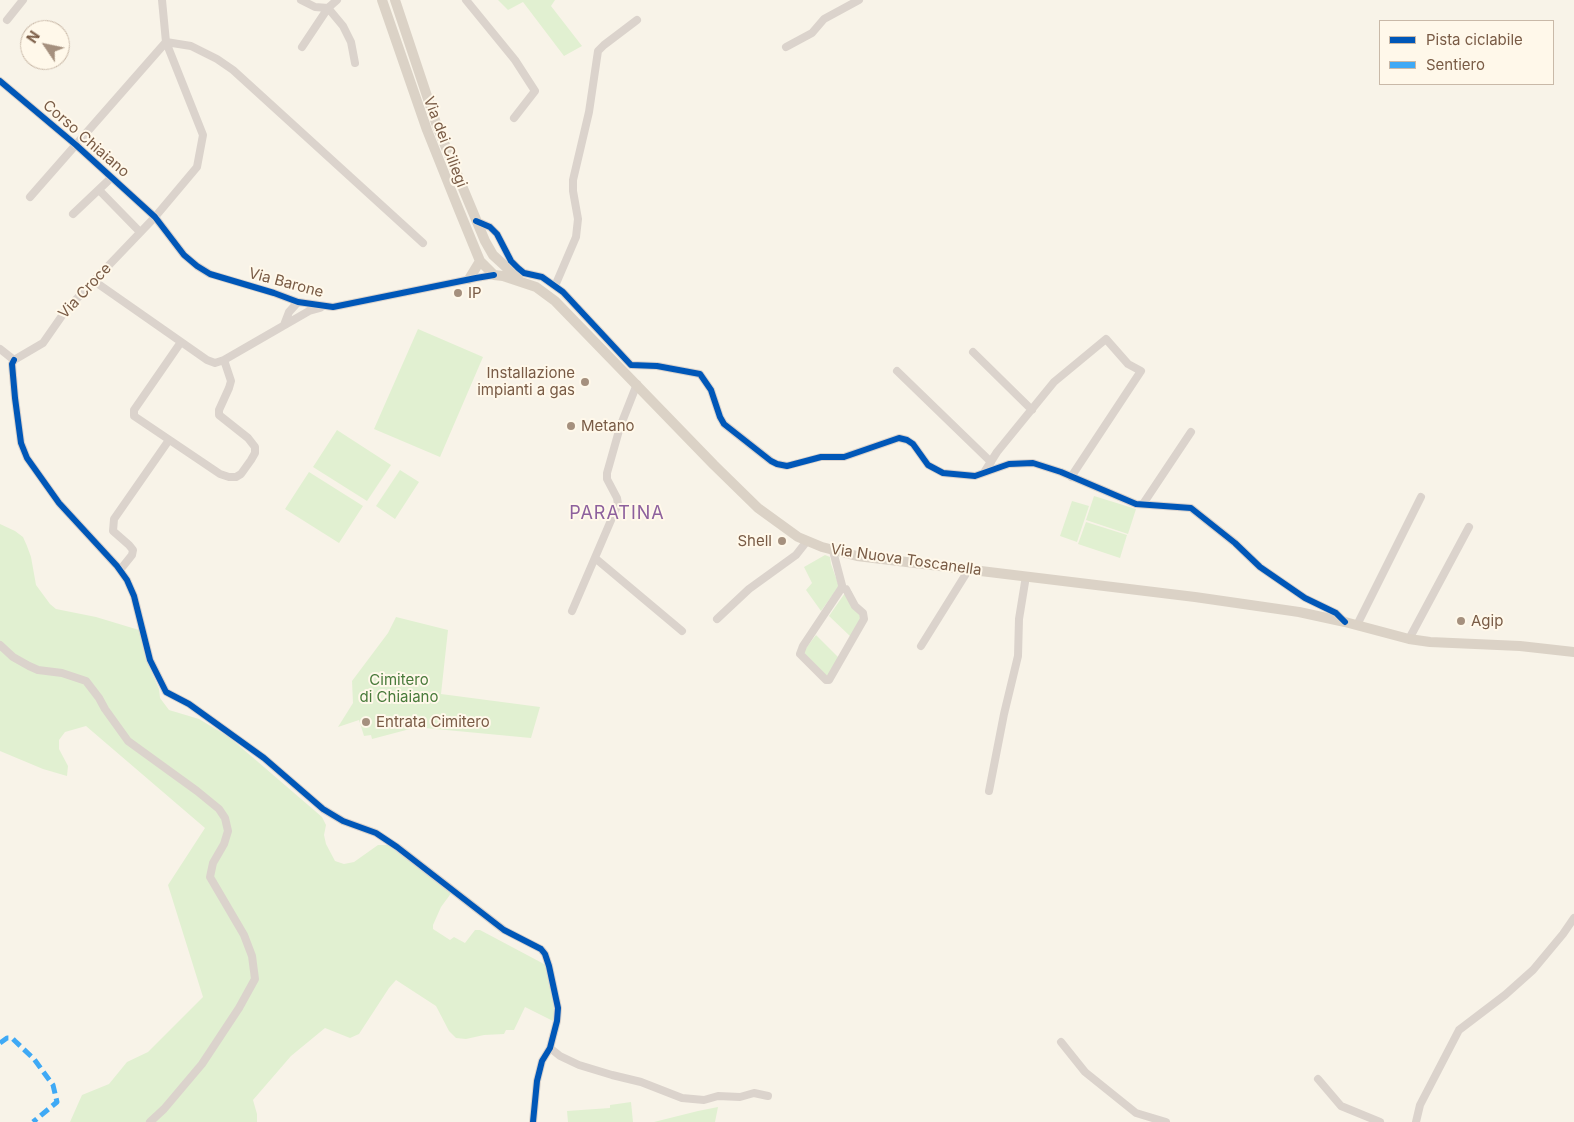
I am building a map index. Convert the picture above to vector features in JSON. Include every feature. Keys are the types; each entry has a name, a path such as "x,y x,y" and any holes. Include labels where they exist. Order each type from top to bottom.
{"main road":[{"name":"Via dei Ciliegi","path":"382,0 427,130 480,261 494,276"},
{"name":"Via dei Ciliegi","path":"395,0 437,126 476,220 490,251 513,275"},
{"path":"490,251 496,265 494,276"},
{"path":"469,279 480,261"},
{"name":"Via Nuova Toscanella","path":"513,275 525,283"},
{"name":"Via Nuova Toscanella","path":"494,276 503,276 536,287 555,300 758,508 784,528 807,542 833,551 1299,612 1409,639 1430,642 1520,646 1574,652"}],"street":[{"path":"6,20 23,0"},
{"name":"Via Croce","path":"14,360 43,343 63,314 155,216 197,167 203,135 166,42 162,0"},
{"path":"301,0 316,7 328,8 343,26 351,42 355,63"},
{"path":"302,47 328,8 338,0"},
{"path":"466,0 515,60 535,91 514,118"},
{"path":"786,47 812,33 824,19 859,0"},
{"path":"555,286 576,237 578,219 573,180 589,112 598,51 637,20"},
{"path":"30,197 166,42 191,46 217,59 233,70 423,243"},
{"name":"Corso Chiaiano","path":"0,81 76,145 155,216"},
{"path":"73,214 112,178"},
{"path":"99,190 140,232"},
{"name":"Via Barone","path":"155,216 184,255 210,274 298,302 322,307 338,306 469,279 494,276"},
{"path":"476,220 490,226 502,243 511,261 524,273 542,277 555,286 632,365 657,366 700,374 711,390 724,424 771,461 781,466 793,465 821,457 844,457 899,438 913,444 928,465 942,473 975,476 1009,464 1033,463 1136,504 1192,508 1260,567 1305,598 1336,613 1345,622"},
{"path":"490,251 495,244 502,243"},
{"path":"94,281 209,362 214,363 224,360 309,311 322,307"},
{"path":"284,297 289,312"},
{"path":"293,320 300,307 298,302"},
{"path":"284,325 289,312 298,302"},
{"path":"986,471 997,452 1054,382 1106,339 1128,364 1141,370 1070,477"},
{"path":"181,342 134,411 136,418 226,476 239,476 255,453 254,445 219,415 219,410 231,381 224,360"},
{"path":"0,348 14,360 12,364 15,398 21,443 26,458 59,503 127,580 134,596 150,660 166,692 189,704 264,758 323,810 342,821 376,834 390,842 504,930 541,949 545,954 550,966 558,1008 557,1021 550,1048 542,1061 537,1082 533,1122"},
{"path":"973,352 1032,410"},
{"path":"897,371 991,462"},
{"path":"572,611 618,504 617,498 607,479 607,473 620,427 637,384"},
{"path":"1143,504 1191,432"},
{"path":"120,570 132,555 133,550 113,531 112,524 169,440"},
{"path":"1357,625 1421,497"},
{"path":"1409,639 1469,527"},
{"path":"717,619 749,589 796,556 807,542"},
{"path":"833,551 843,589 863,613 864,619 829,680 826,680 800,654 803,646 841,589 843,589"},
{"path":"595,558 682,631"},
{"path":"922,646 969,569"},
{"path":"989,791 1004,714 1018,656 1019,619 1026,576"},
{"path":"0,646 13,657 38,670 62,673 86,681 100,698 128,741 197,791 219,809 225,818 228,831 224,844 213,863 210,877 244,935 252,956 254,979 239,1008 202,1064 164,1109 150,1122"},
{"path":"1416,1122 1420,1105 1459,1030 1505,995 1533,970 1574,918"},
{"path":"1061,1042 1085,1072 1136,1113 1166,1122"},
{"path":"550,1048 560,1056 579,1064 641,1082 682,1098 704,1100 718,1096 740,1097 754,1093 768,1096"},
{"path":"1318,1078 1341,1106 1380,1122"}],"green space":[{"path":"498,0 555,0 551,6 582,46 564,56 523,2 508,10"},
{"path":"418,329 483,357 440,457 374,429"},
{"path":"337,430 391,465 367,501 313,467"},
{"path":"400,470 419,482 395,519 376,506"},
{"path":"309,472 363,506 339,543 285,509"},
{"path":"1094,496 1136,509 1128,534 1086,520"},
{"path":"1072,501 1089,506 1077,542 1060,536"},
{"path":"1086,522 1127,535 1120,558 1078,544"},
{"path":"0,524 23,537 31,557 36,585 56,609 96,617 139,630 146,659 159,689 160,698 169,710 199,719 229,737 322,817 326,825 324,835 326,844 335,861 344,864 354,862 378,845 388,845 452,892 441,907 433,929 450,940 454,937 465,943 475,930 480,930 544,964 548,970 555,1011 553,1021 525,1007 514,1030 506,1030 504,1034 484,1035 466,1039 456,1038 449,1031 436,1006 396,980 359,1034 350,1038 325,1028 291,1056 253,1100 257,1122 70,1122 82,1095 109,1084 127,1062 148,1052 203,997 168,885 205,828 86,726 65,732 59,740 59,749 68,766 67,776 43,769 0,751"},
{"path":"825,555 830,557 839,586 821,611 806,590 812,583 804,567"},
{"path":"845,593 862,617 851,637 829,616"},
{"name":"Cimitero di Chiaiano","path":"396,617 448,630 441,694 540,707 531,738 425,728 410,729 372,739 371,735 364,736 359,720 338,727 353,703 352,681 388,633"},
{"path":"816,635 840,659 828,677 803,652"},
{"path":"631,1102 633,1122 568,1122 567,1111 610,1108 610,1105"},
{"path":"718,1107 715,1122 654,1122 698,1111"}],"marked path":[{"path":"0,1043 7,1038 12,1038 34,1059 53,1085 57,1102 33,1122"}],"cycle path":[{"path":"0,81 76,145 155,217 184,255 210,274 298,302 333,307 494,275"},
{"path":"476,221 490,227 497,234 511,261 524,273 542,277 563,292 631,365 657,366 700,374 711,390 724,424 777,464 787,466 821,457 844,457 899,438 913,444 928,465 943,473 975,476 1009,464 1033,463 1061,472 1136,504 1191,508 1235,543 1260,567 1305,598 1336,613 1345,622"},
{"path":"14,360 12,364 15,398 21,443 27,458 59,503 117,566 127,580 134,596 150,660 166,692 189,704 264,758 323,809 343,821 376,833 397,847 504,930 541,949 545,954 558,1008 557,1021 550,1048 542,1061 537,1081 533,1122"}],"place":[{"name":"IP","path":"458,293"},
{"name":"Installazione impianti a gas","path":"585,382"},
{"name":"Metano","path":"571,426"},
{"name":"Shell","path":"782,541"},
{"name":"Agip","path":"1461,621"},
{"name":"Entrata Cimitero","path":"366,722"}],"district":[{"name":"PARATINA","path":"617,514"}]}
